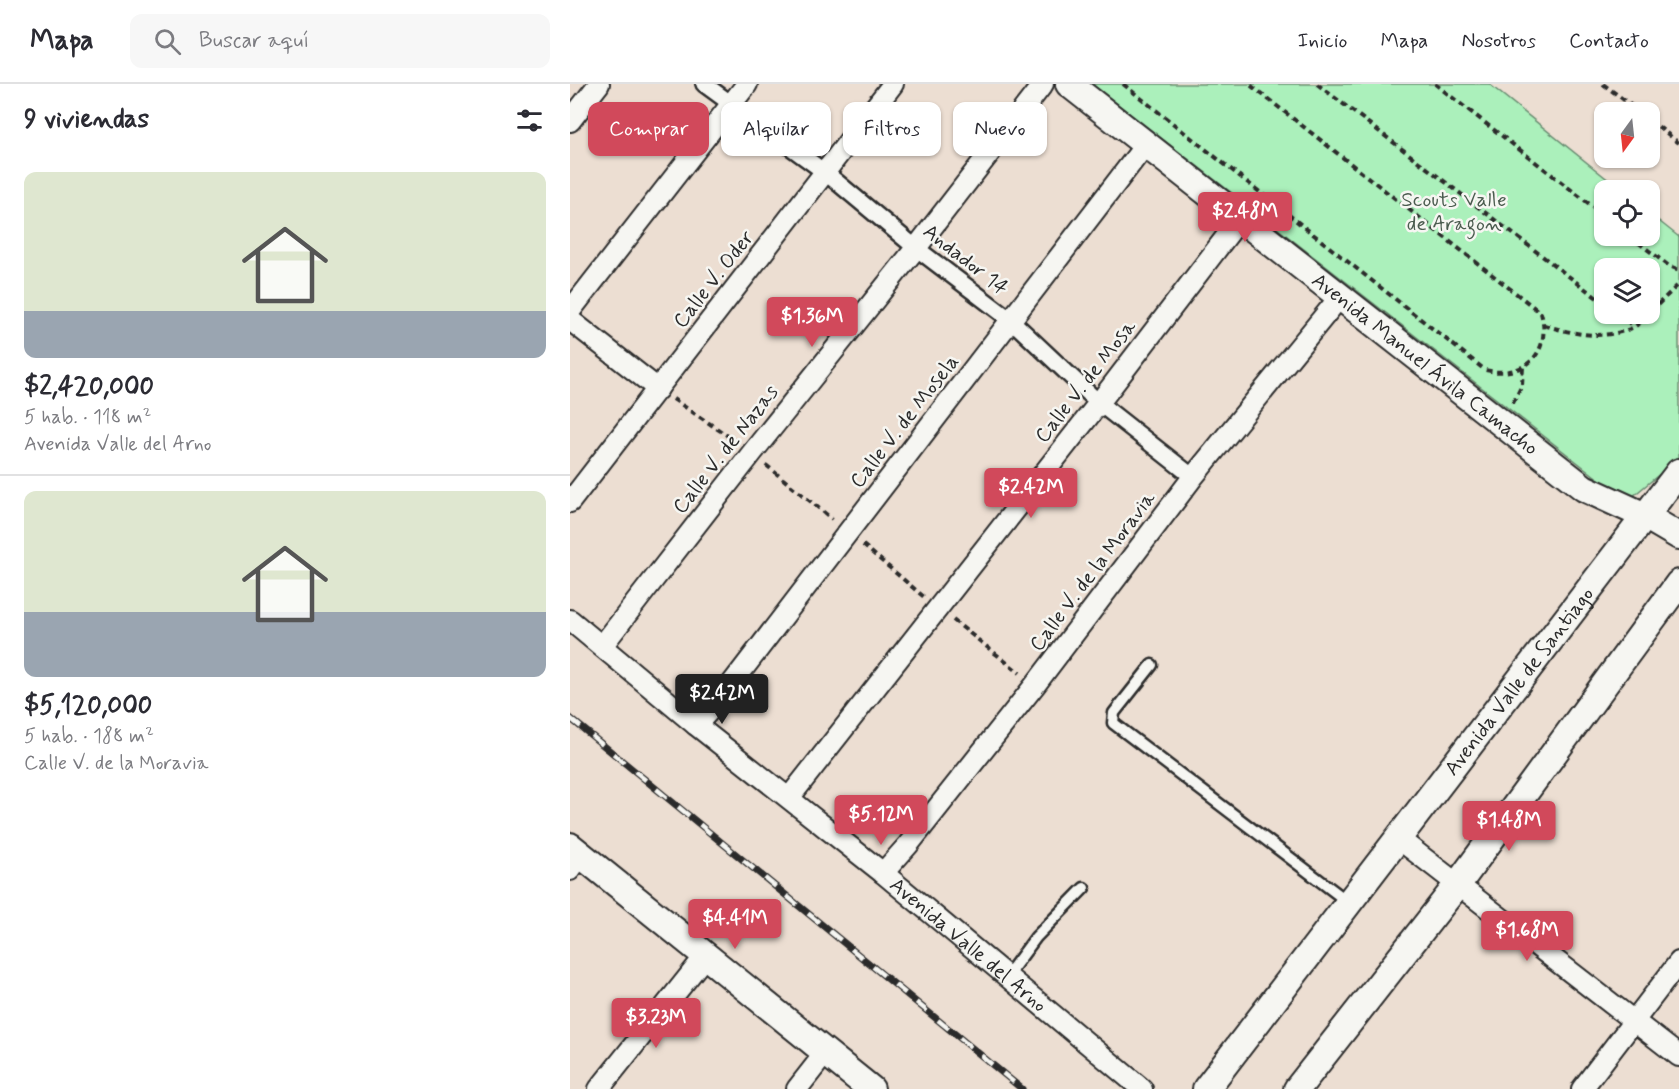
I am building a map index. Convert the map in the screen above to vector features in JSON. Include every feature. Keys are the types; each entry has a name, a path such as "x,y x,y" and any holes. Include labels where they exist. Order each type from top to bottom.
{"street":[{"path":"570,121 599,84"},
{"name":"Andador 14","path":"704,84 727,102"},
{"path":"733,102 747,84"},
{"name":"Calle V. Oder","path":"570,502 893,84"},
{"name":"Calle V. de Nazas","path":"602,646 1043,84"},
{"name":"Avenida Manuel Ávila Camacho","path":"1069,84 1584,488 1646,516 1679,536"},
{"path":"570,311 721,118"},
{"name":"Calle V. de Mosela","path":"696,725 727,689 1146,144"},
{"name":"Andador 14","path":"802,156 916,248 1012,321 1099,402 1193,477"},
{"name":"Calle V. de Mosa","path":"789,798 1239,219"},
{"name":"Calle V. de la Moravia","path":"883,873 908,845 1035,685 1193,477 1339,298"},
{"path":"570,321 658,389"},
{"name":"Avenida Valle de Santiago","path":"1206,1089 1679,472"},
{"path":"1297,1089 1458,884 1679,583"},
{"name":"Avenida Valle del Arno","path":"570,620 696,725 883,873 1142,1089"},
{"path":"1399,838 1679,1056"},
{"path":"574,857 706,955 871,1089"},
{"path":"599,1089 706,955"},
{"path":"1582,1089 1679,962"},
{"path":"797,1089 826,1052"}],"lane":[{"path":"1152,665 1114,713 1113,723 1348,902"},
{"path":"1006,976 1036,937 1084,888"}],"path":[{"path":"1123,84 1485,370 1506,374 1523,368 1539,351 1544,336 1541,313 1249,84"},
{"path":"1317,84 1594,296"},
{"path":"1436,84 1594,207"},
{"path":"1604,84 1627,102"},
{"path":"1660,128 1679,143"},
{"path":"1643,246 1669,266 1679,270"},
{"path":"1660,302 1679,284"},
{"path":"1544,325 1572,334 1604,335 1635,326"},
{"path":"1498,422 1511,406 1522,385 1523,368"}],"green space":[{"name":"Scouts Valle de Aragon","path":"1092,84 1489,84 1609,180 1594,180 1594,246 1660,246 1660,222 1679,237 1679,458 1627,501"}],"railway":[{"path":"570,718 1022,1089"}]}
